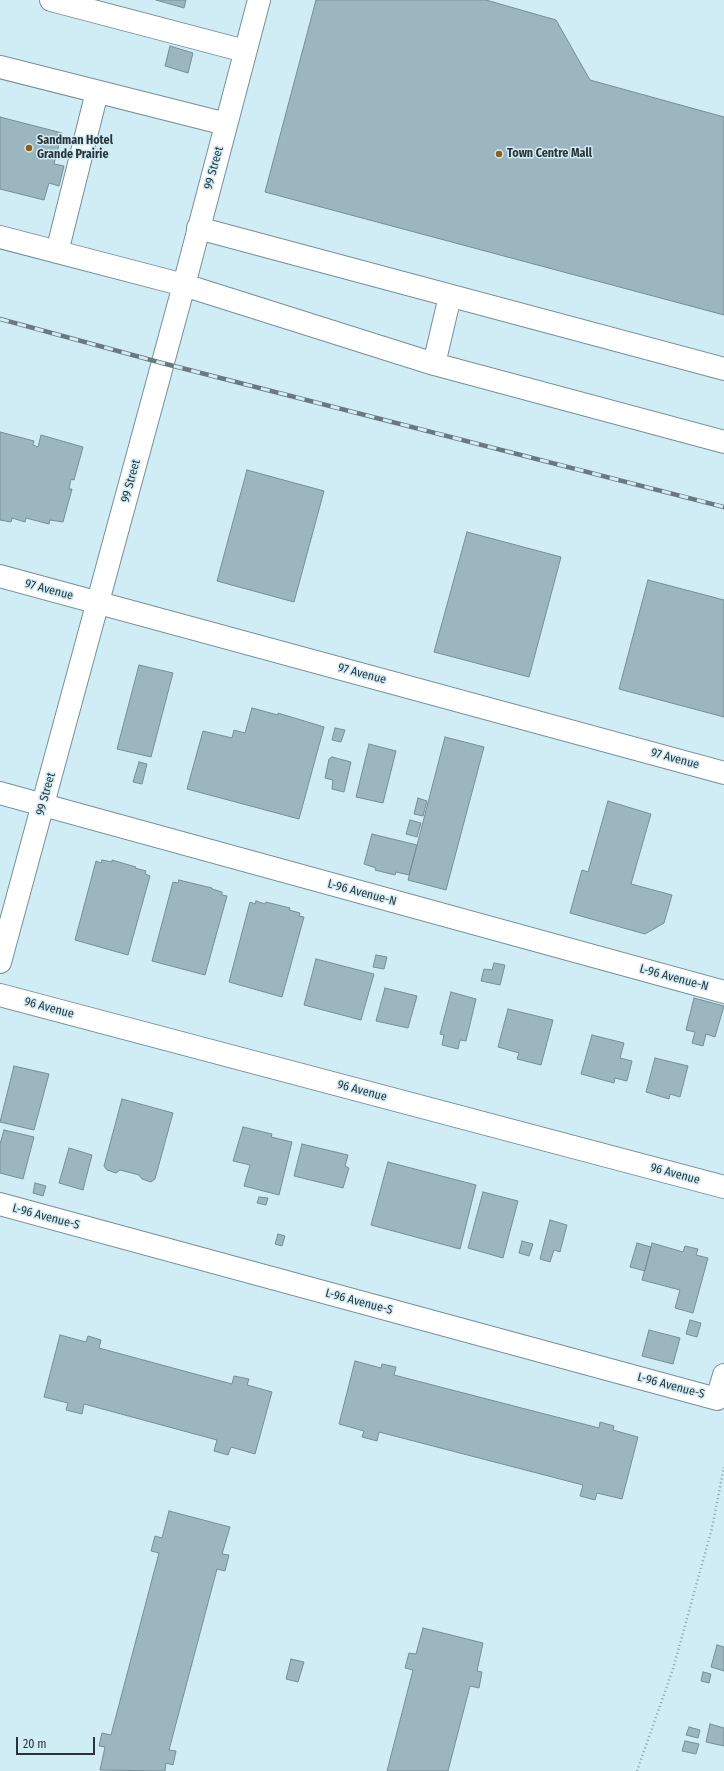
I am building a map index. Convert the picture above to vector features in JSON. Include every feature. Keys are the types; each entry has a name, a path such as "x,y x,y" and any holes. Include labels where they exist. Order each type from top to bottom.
{"street":[{"path":"51,0 245,51"},
{"name":"99 Street","path":"0,962 184,286 259,0"},
{"path":"0,67 226,124"},
{"path":"57,252 97,92"},
{"path":"198,228 724,369"},
{"path":"0,237 184,286 434,364 724,442"},
{"path":"434,364 450,296"},
{"name":"97 Avenue","path":"0,576 724,773"},
{"name":"L-96 Avenue-N","path":"0,794 724,992"},
{"name":"96 Avenue","path":"0,995 724,1187"},
{"name":"L-96 Avenue-S","path":"0,1204 717,1399 724,1375"}],"path":[{"path":"637,1771 673,1669 712,1528 724,1467"}],"building":[{"path":"156,0 186,0 184,8"},
{"name":"Town Centre Mall","path":"316,0 486,0 556,20 590,80 724,117 724,315 265,192"},
{"path":"170,46 193,53 188,73 165,66"},
{"name":"Sandman Hotel Grande Prairie","path":"0,117 62,133 54,164 64,166 59,186 49,183 44,200 0,189"},
{"path":"0,432 34,441 33,445 38,447 41,435 83,447 74,480 71,479 69,489 72,489 63,522 50,520 49,524 26,518 25,522 12,518 11,522 0,520"},
{"path":"247,470 324,491 294,602 217,581"},
{"path":"467,532 561,557 529,677 434,652"},
{"path":"648,580 724,600 724,717 619,689"},
{"path":"139,665 173,673 151,757 117,749"},
{"path":"252,708 278,715 278,713 324,727 299,819 187,789 203,731 232,738 234,730 245,733"},
{"path":"335,728 345,730 341,742 332,740"},
{"path":"445,737 484,747 446,890 408,880"},
{"path":"369,744 396,751 383,803 356,797"},
{"path":"332,757 351,762 344,792 332,789 333,780 325,778 329,759"},
{"path":"139,762 147,764 142,784 133,782"},
{"path":"418,798 427,801 423,816 414,814"},
{"path":"608,801 651,814 631,884 672,895 664,923 645,934 570,913 582,870 588,872"},
{"path":"410,820 421,823 417,837 406,834"},
{"path":"372,834 417,845 409,875 396,872 395,875 375,870 376,868 364,864"},
{"path":"102,860 112,862 112,860 136,867 135,868 146,871 145,874 150,876 128,955 75,940 96,861 101,863"},
{"path":"179,880 212,888 222,892 222,895 227,896 205,975 152,961 173,882 178,883"},
{"path":"256,901 290,908 289,910 300,913 299,916 304,917 282,997 229,982 250,902 255,904"},
{"path":"376,955 387,957 384,969 373,967"},
{"path":"316,959 374,974 361,1020 304,1005"},
{"path":"494,963 505,965 500,985 481,981 484,969 492,970"},
{"path":"385,988 417,996 408,1028 376,1021"},
{"path":"451,992 476,999 466,1041 460,1040 458,1049 442,1045 444,1035 440,1034"},
{"path":"694,998 724,1006 715,1037 706,1034 703,1046 692,1043 695,1032 686,1030"},
{"path":"508,1009 553,1020 541,1065 517,1059 519,1053 498,1047"},
{"path":"592,1035 624,1043 620,1058 632,1061 627,1081 615,1078 614,1083 581,1074"},
{"path":"655,1058 688,1066 680,1097 670,1094 669,1099 646,1092"},
{"path":"14,1066 49,1074 34,1130 0,1122"},
{"path":"122,1099 173,1113 155,1179 151,1182 142,1179 139,1175 120,1170 116,1173 107,1170 104,1166"},
{"path":"243,1127 272,1134 271,1137 292,1142 279,1195 244,1186 250,1165 233,1161"},
{"path":"4,1130 34,1137 23,1179 0,1173 0,1144"},
{"path":"302,1144 348,1155 345,1166 349,1168 343,1188 294,1176"},
{"path":"69,1148 92,1155 83,1190 59,1183"},
{"path":"388,1162 476,1185 460,1249 371,1225"},
{"path":"35,1183 46,1186 43,1196 33,1193"},
{"path":"483,1192 518,1201 503,1258 468,1248"},
{"path":"259,1197 268,1198 266,1205 257,1203"},
{"path":"550,1220 567,1225 560,1252 554,1250 550,1262 540,1259"},
{"path":"278,1234 285,1236 282,1246 275,1244"},
{"path":"522,1241 533,1244 529,1256 519,1253"},
{"path":"637,1243 651,1247 645,1271 630,1267"},
{"path":"652,1243 683,1252 685,1246 698,1249 696,1255 708,1258 693,1313 675,1308 680,1290 642,1280"},
{"path":"690,1320 701,1323 697,1337 686,1334"},
{"path":"649,1330 680,1338 673,1364 642,1356"},
{"path":"60,1335 86,1342 88,1336 101,1340 99,1348 232,1384 234,1376 249,1379 247,1385 272,1392 255,1454 231,1447 228,1455 214,1451 217,1440 84,1404 82,1414 66,1410 68,1403 44,1397"},
{"path":"355,1361 381,1368 382,1364 396,1367 394,1375 599,1428 600,1422 614,1426 613,1430 638,1437 622,1499 597,1493 595,1500 580,1496 583,1485 379,1432 377,1441 362,1437 364,1431 339,1424"},
{"path":"169,1511 230,1527 222,1554 229,1555 225,1571 217,1569 169,1750 176,1751 173,1765 166,1763 165,1771 100,1770 105,1747 99,1746 102,1733 111,1735 159,1553 151,1551 155,1536 162,1538"},
{"path":"423,1628 483,1643 477,1671 482,1672 479,1688 470,1686 448,1771 387,1771 413,1670 405,1668 409,1653 416,1654"},
{"path":"717,1645 724,1647 724,1671 711,1667"},
{"path":"291,1659 304,1662 298,1682 286,1679"},
{"path":"703,1672 711,1674 709,1683 701,1681"},
{"path":"710,1724 724,1728 724,1746 706,1742"},
{"path":"689,1727 700,1730 698,1738 686,1735"},
{"path":"685,1741 699,1744 696,1754 682,1751"}],"railway":[{"path":"0,319 162,363 724,507"}],"place":[{"name":"Sandman Hotel Grande Prairie","path":"29,148"},
{"name":"Town Centre Mall","path":"499,154"}]}
